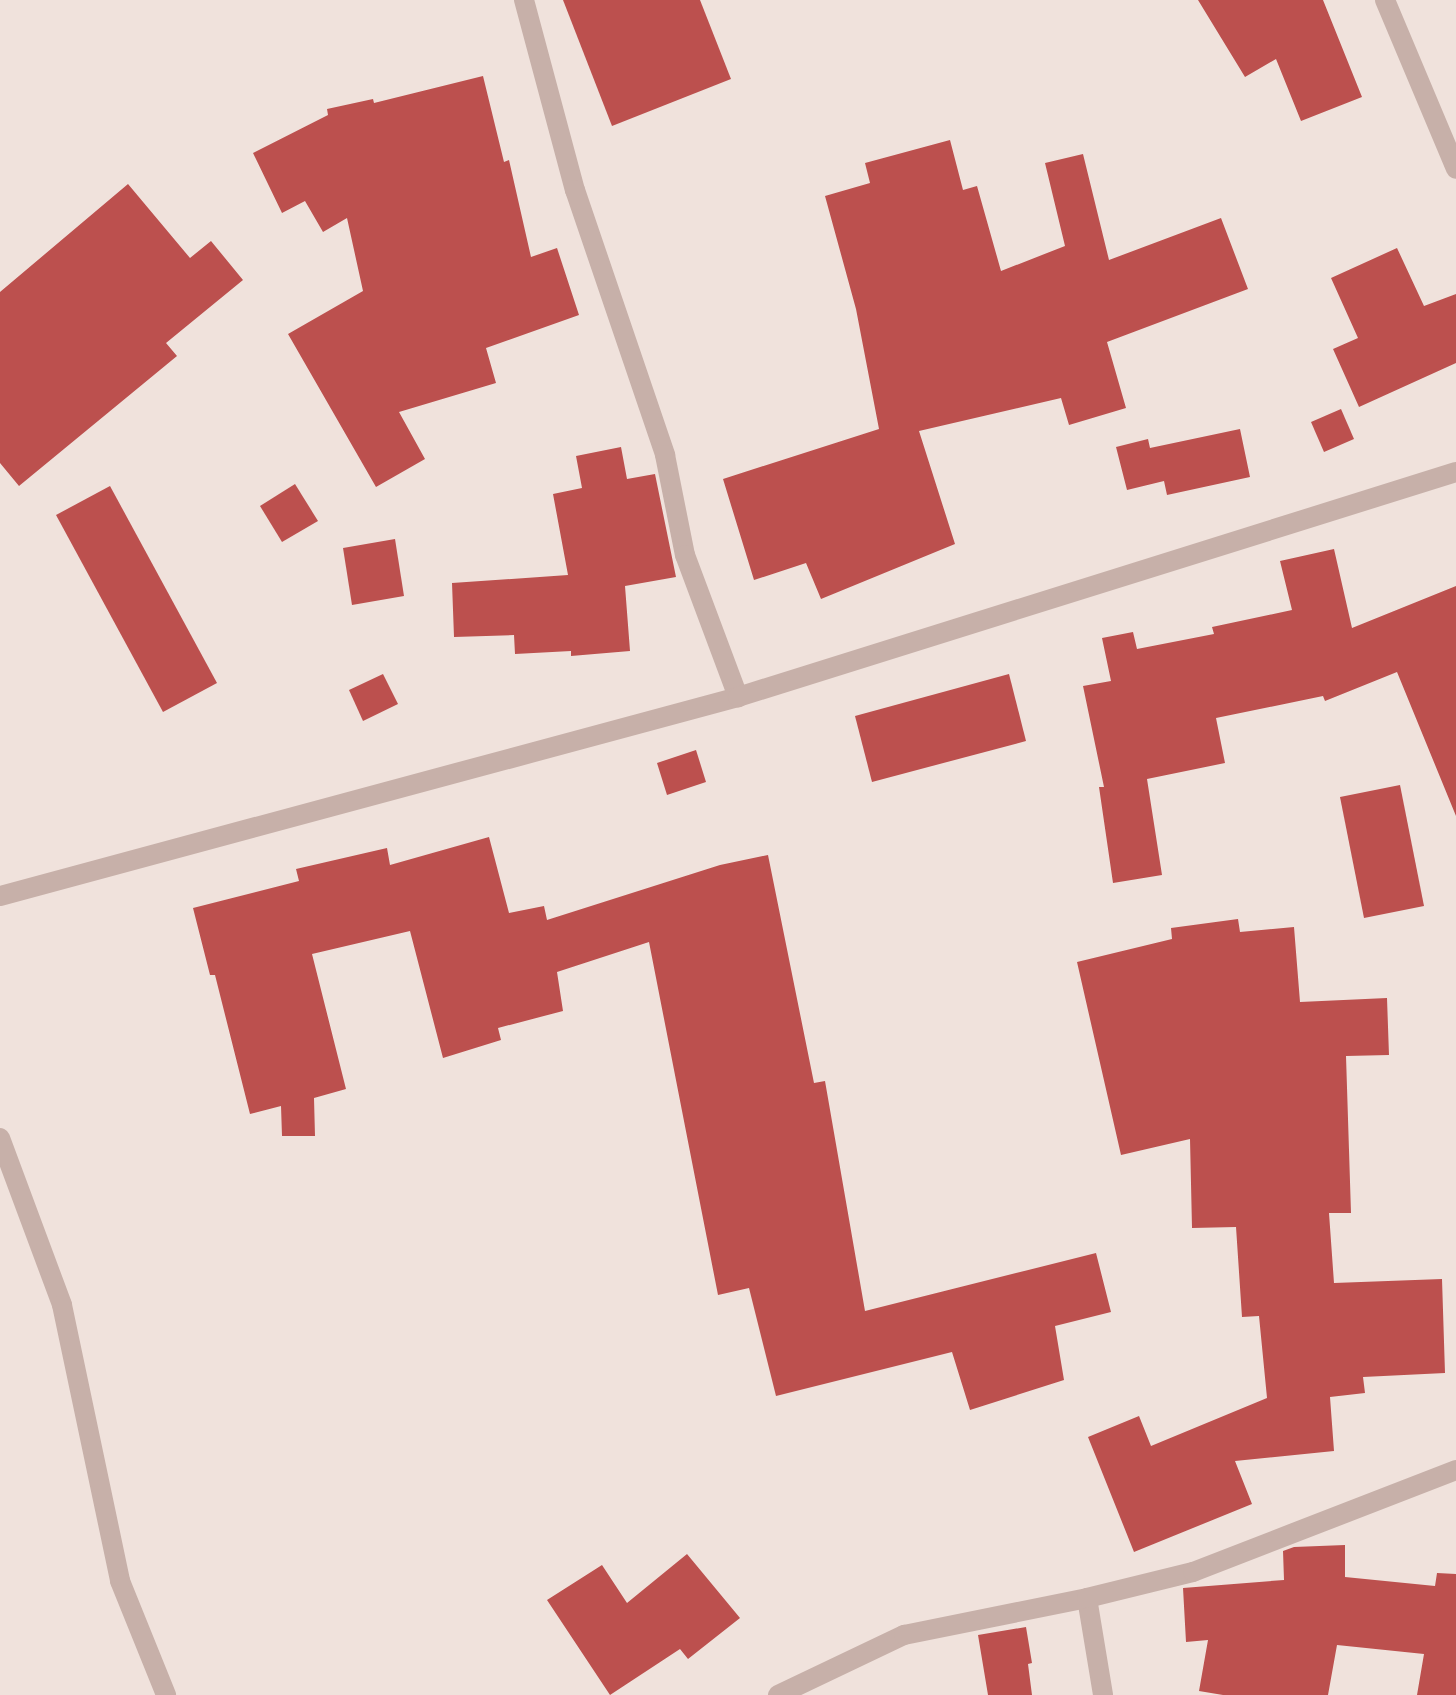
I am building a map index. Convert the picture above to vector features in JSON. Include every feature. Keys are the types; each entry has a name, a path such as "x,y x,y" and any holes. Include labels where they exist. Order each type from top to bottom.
{"street":[{"path":"524,0 575,190 665,455 685,555 738,697"},
{"path":"1385,0 1456,169"},
{"path":"0,896 738,697 1456,472"},
{"path":"0,1138 62,1305 120,1581 166,1695"},
{"path":"778,1695 904,1635 1087,1598 1193,1572 1456,1470"},
{"path":"1087,1598 1103,1695"}],"building":[{"path":"563,0 700,0 731,79 612,126"},
{"path":"1198,0 1323,0 1362,97 1301,121 1276,59 1245,77"},
{"path":"483,76 504,162 509,160 531,257 557,248 579,315 486,348 496,383 399,412 425,459 376,487 288,334 363,291 347,218 323,232 305,201 282,213 253,153 328,115 327,109 373,99 374,103"},
{"path":"950,140 963,190 977,186 1001,271 1065,246 1045,163 1083,154 1109,260 1221,218 1248,289 1107,342 1126,408 1069,425 1061,398 919,431 955,544 821,599 806,563 754,580 723,479 879,429 856,309 825,196 870,183 865,163"},
{"path":"128,184 190,258 211,241 243,280 166,343 177,356 19,486 0,463 0,292"},
{"path":"1397,248 1424,306 1456,294 1456,363 1359,407 1333,349 1358,338 1331,278"},
{"path":"1341,409 1354,439 1324,452 1311,422"},
{"path":"1240,429 1250,477 1167,495 1164,481 1127,490 1116,447 1148,439 1150,448"},
{"path":"621,447 627,479 655,474 676,577 625,586 630,651 571,656 571,651 515,654 514,635 454,637 452,583 568,575 553,494 582,488 576,456"},
{"path":"295,484 318,521 282,542 260,506"},
{"path":"110,486 217,683 163,712 56,515"},
{"path":"395,539 404,596 352,605 343,548"},
{"path":"1334,549 1352,628 1456,586 1456,816 1397,672 1325,701 1323,696 1216,718 1225,763 1147,779 1162,875 1113,883 1099,787 1104,787 1083,686 1111,681 1102,638 1133,632 1137,649 1214,634 1212,627 1292,610 1280,561"},
{"path":"383,674 398,704 363,721 349,690"},
{"path":"1009,674 1026,741 872,782 855,716"},
{"path":"696,750 706,782 667,795 657,763"},
{"path":"1400,785 1424,906 1364,918 1340,797"},
{"path":"489,837 509,913 544,906 547,920 720,865 768,855 814,1083 825,1081 865,1311 1096,1253 1111,1312 1055,1326 1064,1380 970,1410 952,1352 776,1396 749,1288 718,1295 649,942 557,972 563,1011 498,1028 501,1040 443,1058 410,931 312,954 346,1089 314,1098 315,1136 282,1136 281,1106 250,1114 215,975 210,975 193,908 299,881 296,869 387,848 390,865"},
{"path":"1238,919 1240,932 1294,927 1300,1002 1387,998 1389,1055 1346,1056 1351,1213 1329,1213 1334,1283 1442,1279 1445,1373 1363,1377 1365,1393 1330,1397 1334,1451 1235,1461 1252,1504 1134,1552 1088,1437 1139,1416 1151,1446 1267,1398 1259,1316 1242,1317 1236,1227 1192,1228 1190,1139 1121,1155 1077,962 1172,939 1171,928"},
{"path":"1345,1545 1345,1577 1435,1586 1437,1573 1456,1574 1456,1695 1417,1695 1424,1654 1337,1645 1328,1695 1223,1695 1199,1691 1208,1640 1186,1642 1183,1588 1284,1580 1283,1551 1294,1547"},
{"path":"687,1554 740,1618 688,1659 680,1649 610,1695 547,1600 602,1565 627,1603"},
{"path":"1026,1627 1032,1663 1028,1664 1032,1695 988,1695 978,1635"}]}
